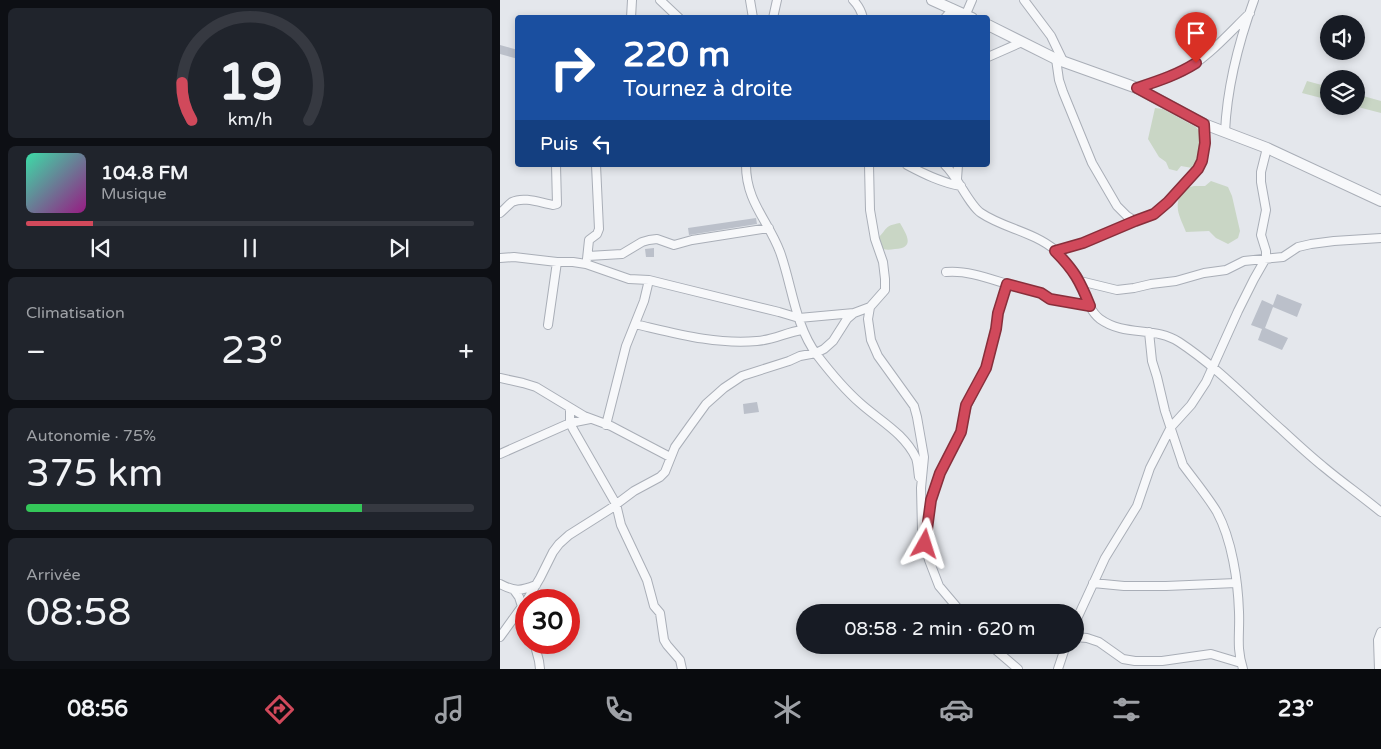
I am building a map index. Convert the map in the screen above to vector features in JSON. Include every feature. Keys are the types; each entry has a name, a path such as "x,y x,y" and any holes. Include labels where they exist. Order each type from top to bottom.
{"street":[{"path":"631,15 632,0"},
{"path":"660,0 676,15"},
{"path":"750,0 752,15"},
{"path":"774,15 777,0"},
{"path":"853,0 858,5 862,15"},
{"path":"932,0 948,15"},
{"path":"969,15 972,0"},
{"path":"1024,0 1051,36 1060,60 1059,80 1092,164 1117,206 1126,216 1135,221"},
{"path":"1225,132 1231,83 1254,0"},
{"path":"1137,88 1182,72 1196,63 1250,13"},
{"path":"990,26 1060,60 1137,88 1204,124 1267,148 1381,201"},
{"path":"990,56 1022,42"},
{"path":"1055,251 1083,243 1154,214 1168,202 1198,169 1202,161 1205,143 1204,124"},
{"path":"1084,604 1105,558 1137,506 1150,468 1171,427 1191,405 1206,382 1238,311 1266,258 1261,235 1266,210 1261,172 1267,148"},
{"path":"500,214 512,202 519,200 553,206 557,204 556,167"},
{"path":"586,264 589,240 597,234 599,229 596,167"},
{"path":"746,167 749,192 780,252 802,330 816,353 844,388 860,404 889,426 907,443 916,460 922,488"},
{"path":"500,258 514,257 586,264 628,279 649,280 799,318 854,313 870,307 885,290 883,262 875,239 870,210 869,167"},
{"path":"911,167 953,185 959,182"},
{"path":"947,167 979,212 1021,231 1048,245 1055,251 1070,266 1080,281 1090,306 1099,318 1111,325 1129,331 1169,336 1179,342 1251,400 1325,468 1381,512"},
{"path":"958,167 959,182"},
{"path":"588,256 622,254 649,240 657,239 674,245 692,240 769,228"},
{"path":"1080,281 1117,290 1134,288 1226,270 1244,261 1283,257 1298,247 1311,244 1381,238"},
{"path":"548,325 557,262"},
{"path":"946,272 984,276 1041,293 1050,299 1090,306"},
{"path":"606,424 626,346 644,302 649,280"},
{"path":"925,544 931,500 940,473 961,432 966,405 986,368 998,313 1007,284"},
{"path":"870,307 868,319 871,340 878,356 911,402 917,417 924,457 922,530 931,566 939,586 954,604"},
{"path":"533,589 552,552 569,535 634,490 660,477 665,472 675,447 706,404 742,376 824,349 833,340 847,319 854,313"},
{"path":"635,324 697,338 740,342 765,340 791,331 802,330"},
{"path":"1149,332 1152,361 1165,411 1184,465 1217,512 1229,543 1235,568 1240,612 1238,645 1242,666"},
{"path":"500,378 536,387 553,396 570,409 606,424 670,457"},
{"path":"570,409 570,422 616,504 621,525 647,580 654,606 660,613 664,640 680,660 682,669"},
{"path":"500,454 570,422 592,418"},
{"path":"1093,583 1124,586 1166,586 1236,583"},
{"path":"500,584 514,590 523,590 536,585"},
{"path":"500,637 515,616"},
{"path":"1379,669 1378,640 1381,632"},
{"path":"1084,638 1099,642 1123,658 1140,661 1162,661 1211,654 1242,666"},
{"path":"537,654 540,669"},
{"path":"1000,654 1018,669"},
{"path":"1058,669 1063,654"},
{"path":"1137,669 1140,661"}],"green space":[{"path":"1307,81 1320,85 1320,98 1302,93"},
{"path":"1365,97 1381,101 1381,113 1365,109"},
{"path":"1155,108 1163,109 1196,127 1200,132 1202,146 1198,169 1181,166 1177,171 1169,169 1166,162 1159,157 1148,139"},
{"path":"1211,181 1228,187 1232,196 1240,231 1238,238 1228,244 1216,238 1209,231 1186,232 1179,215 1178,201 1183,189 1205,186"},
{"path":"900,223 908,240 905,246 891,250 879,248 877,239 888,227"}],"building":[{"path":"500,45 515,49 515,58 500,54"},
{"path":"756,218 757,224 689,235 688,228"},
{"path":"654,248 654,257 646,257 645,249"},
{"path":"1277,294 1302,304 1297,317 1273,307 1265,328 1288,338 1282,350 1258,340 1262,329 1251,325 1262,300 1273,305"},
{"path":"757,402 759,412 744,414 743,404"}],"route":[{"path":"925,544 931,500 940,473 961,432 966,405 986,368 998,313 1007,284 1030,289 1050,299 1090,306 1078,278 1070,266 1055,251 1083,243 1154,214 1168,202 1198,169 1202,161 1205,143 1204,124 1137,88 1182,72 1196,63"}]}
